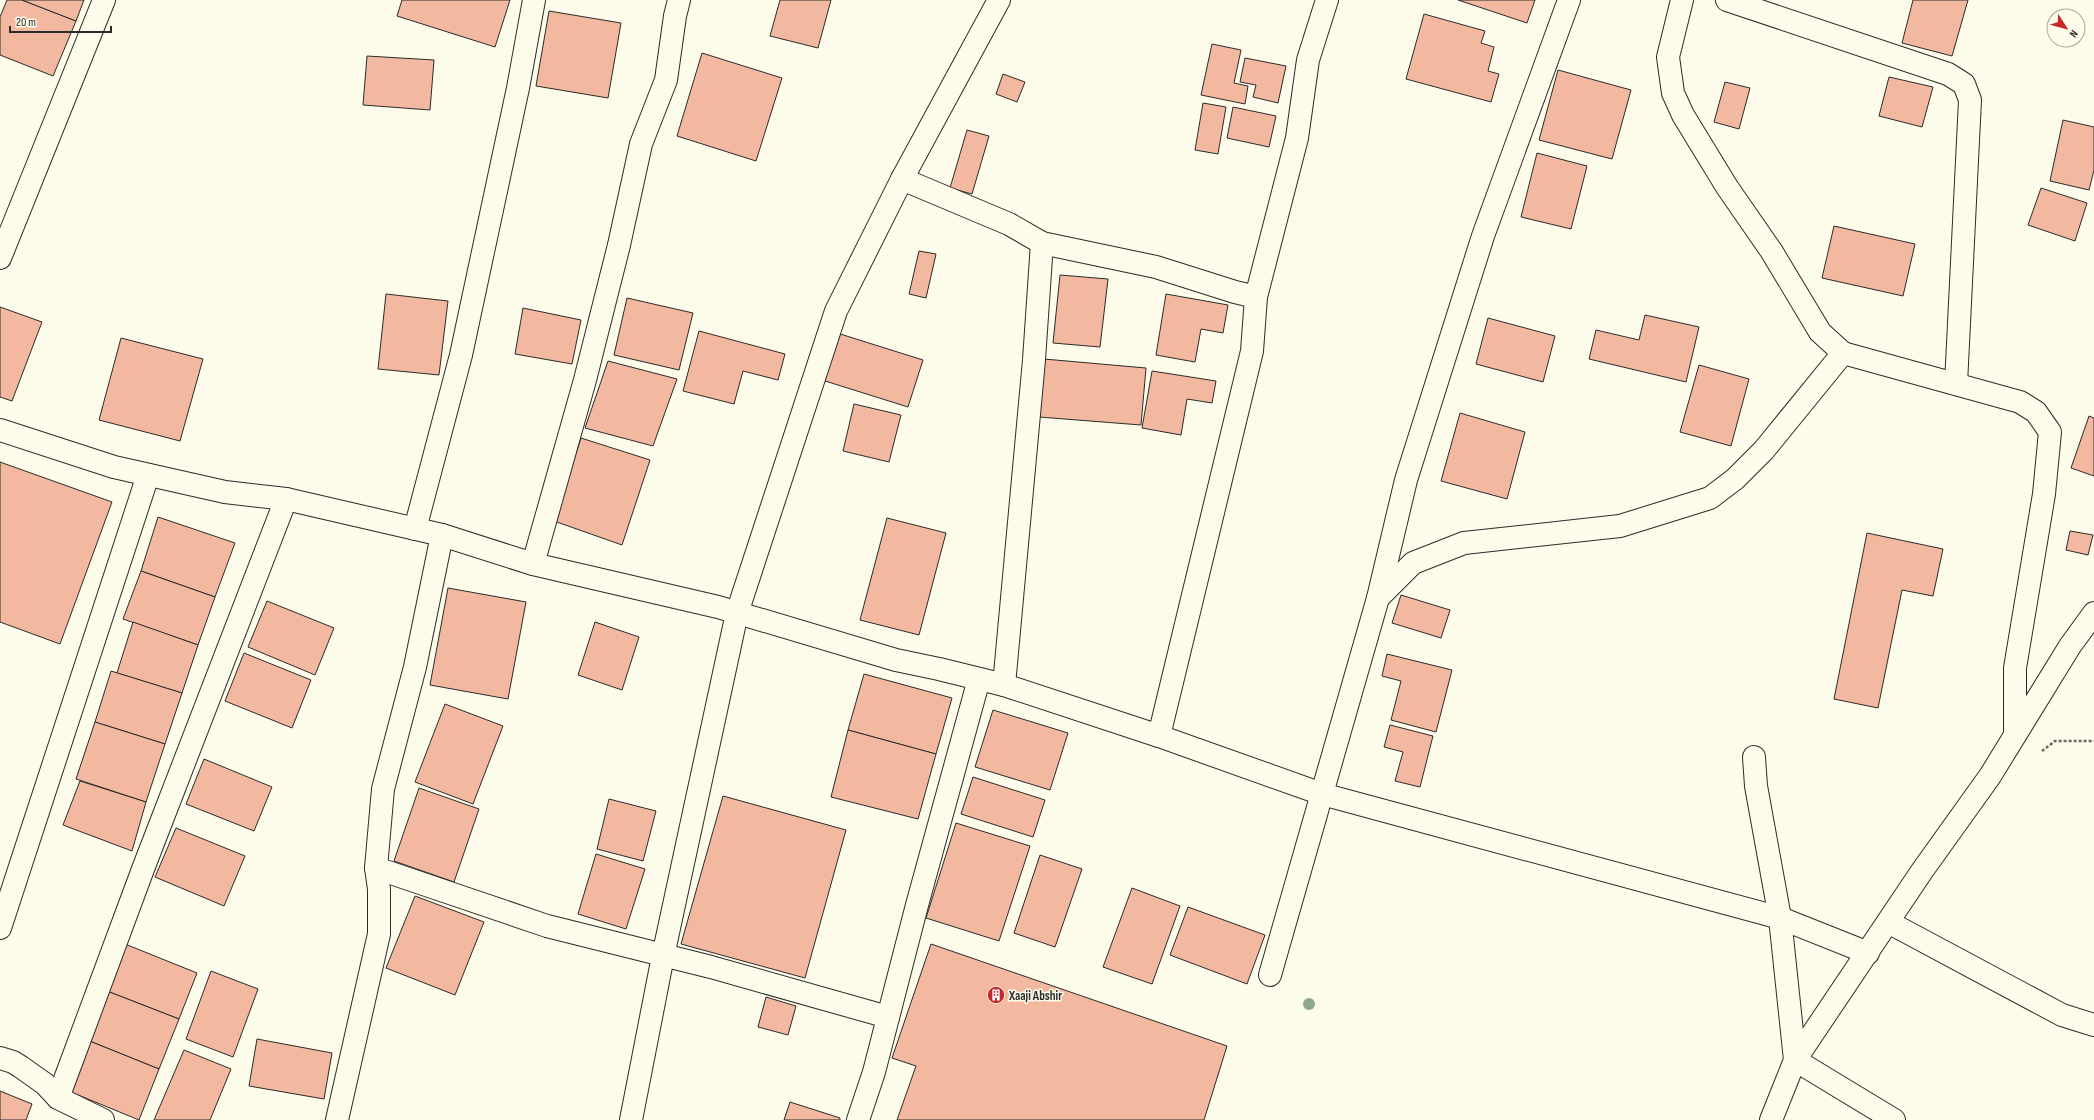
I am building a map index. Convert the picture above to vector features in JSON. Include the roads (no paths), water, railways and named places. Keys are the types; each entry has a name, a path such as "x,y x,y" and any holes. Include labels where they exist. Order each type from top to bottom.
{"street":[{"path":"0,258 104,0"},
{"path":"415,529 461,355 518,88 534,0"},
{"path":"533,564 585,380 619,245 641,144 666,80 679,0"},
{"path":"631,1120 664,956 737,613 836,311 902,179 999,0"},
{"path":"1159,736 1252,351 1256,296 1297,138 1308,60 1327,0"},
{"path":"1270,975 1378,598 1406,480 1483,236 1569,0"},
{"path":"1682,0 1668,57 1673,93 1683,115 1727,187 1772,252 1820,332 1843,353 2020,402 2036,412 2050,432 2044,494 2015,668 2015,735"},
{"path":"1727,0 1948,74 1964,84 1970,100 1956,384"},
{"path":"902,179 1009,224 1042,244 1156,267 1235,292 1256,296"},
{"path":"1004,685 1034,360 1042,244"},
{"path":"1378,598 1413,563 1464,544 1620,526 1710,498 1735,479 1764,450 1843,353"},
{"path":"0,430 114,467 224,492 286,499 442,535 533,564 737,613 888,658 1004,685 1159,736 1322,794 1780,918 1868,953"},
{"path":"0,928 148,475"},
{"path":"58,1098 146,862 286,499"},
{"path":"337,1120 379,934 380,889 376,868 383,789 415,667 442,535"},
{"path":"1771,1120 1795,1060 1888,922 1990,776 2070,646 2094,613"},
{"path":"858,1120 874,1072 979,679"},
{"path":"1754,757 1756,786 1780,918 1795,1060"},
{"path":"376,868 547,926 664,956 711,966 888,1017"},
{"path":"1888,922 2062,1015 2094,1025"},
{"path":"0,1058 13,1062 21,1067 45,1084 58,1098 103,1120"},
{"path":"1795,1060 1894,1120"}],"place":[{"name":"Xaaji Abshir","path":"996,995"}]}
